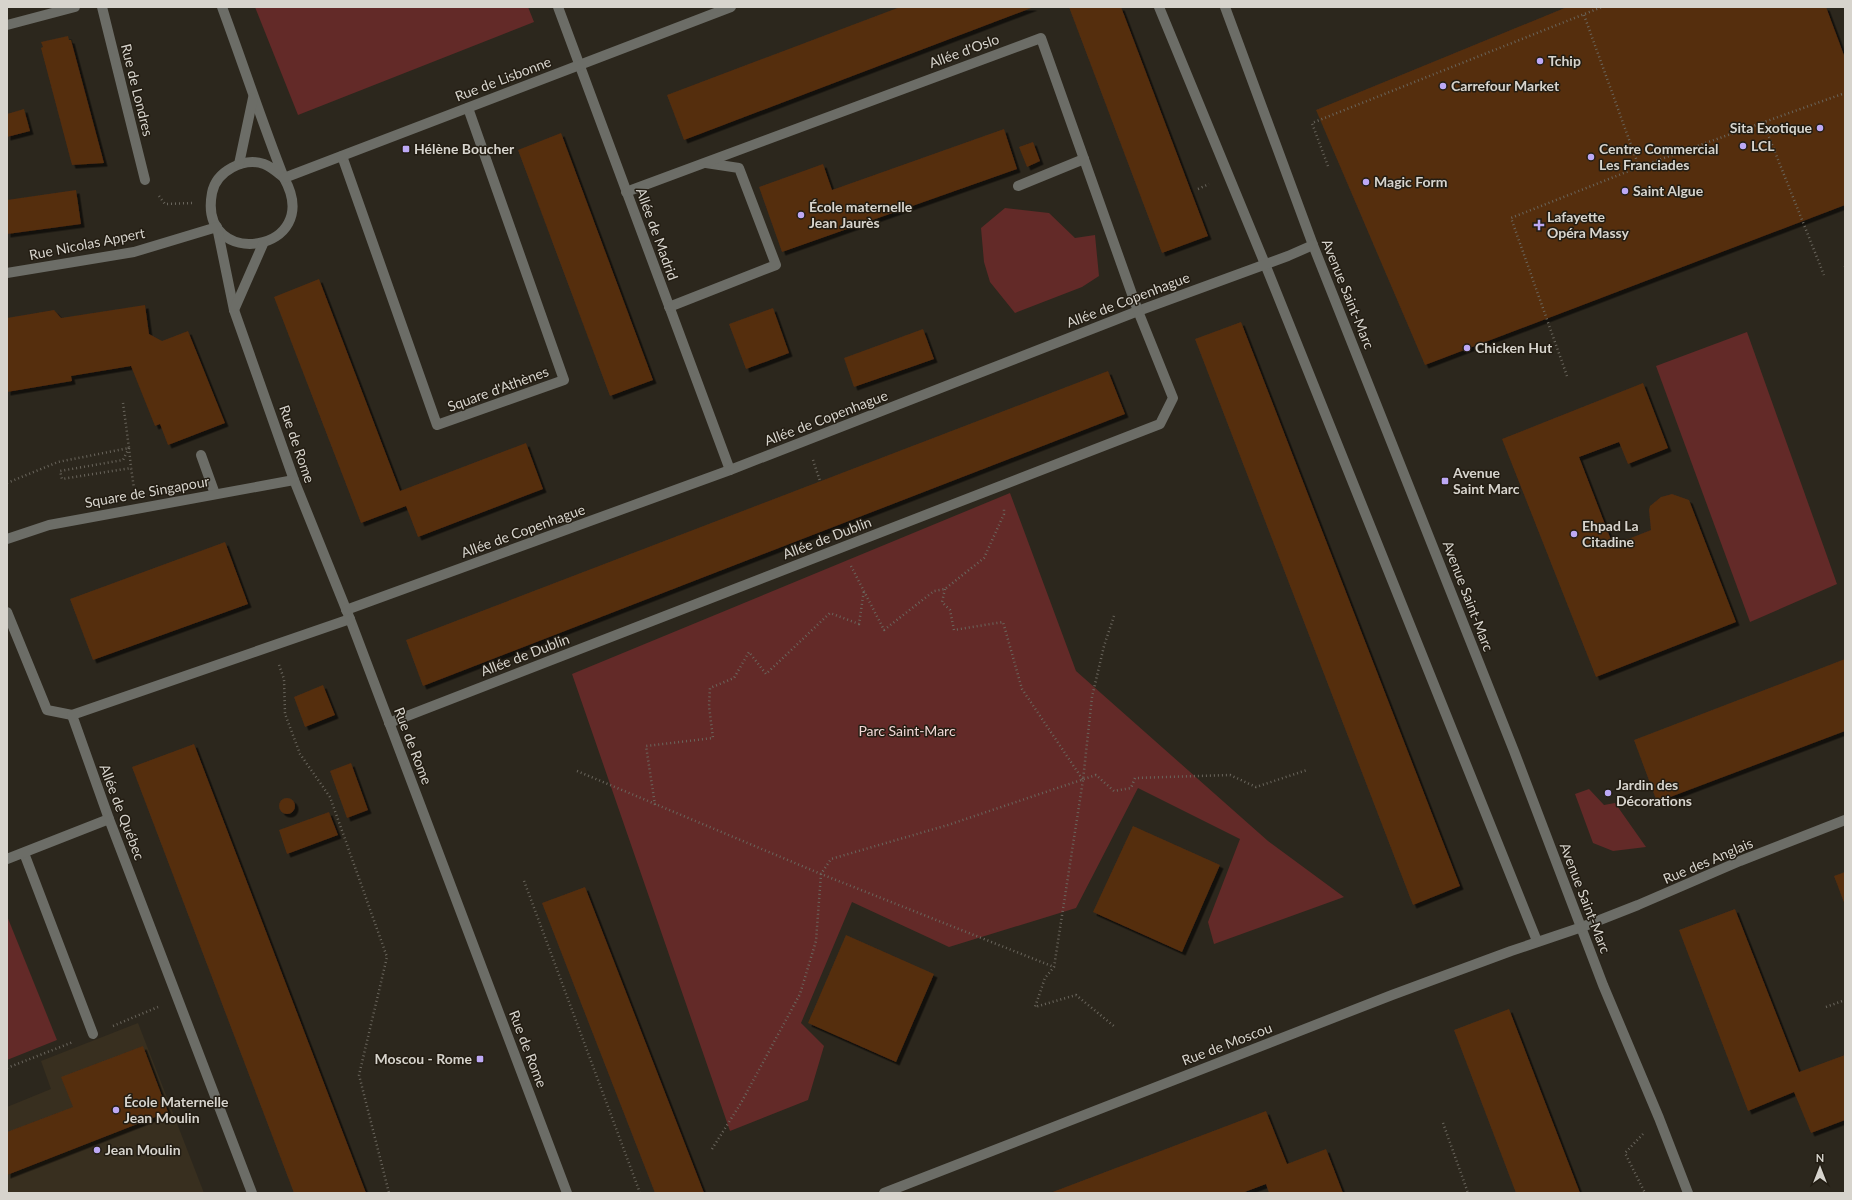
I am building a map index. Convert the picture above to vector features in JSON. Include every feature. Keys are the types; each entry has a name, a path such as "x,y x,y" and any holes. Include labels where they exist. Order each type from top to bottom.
{"street":[{"path":"7,25 75,7"},
{"name":"Rue de Londres","path":"102,7 145,180"},
{"path":"222,7 245,68 253,98 290,190 293,203 291,216 285,228 275,238 263,244 250,245 237,242 226,236 217,227 211,215 210,202 212,190 218,178 227,170 239,164 252,162 264,164 275,170 284,178"},
{"name":"Allée de Madrid","path":"558,7 730,470"},
{"name":"Rue de Lisbonne","path":"284,178 731,7"},
{"path":"1159,7 1265,264 1537,941"},
{"name":"Avenue Saint-Marc","path":"1225,7 1313,245 1396,452 1603,985 1659,1118 1688,1193"},
{"name":"Allée d'Oslo","path":"626,192 1041,38 1138,311"},
{"path":"239,164 253,98"},
{"name":"Square d'Athènes","path":"342,156 437,425 564,380 468,108"},
{"path":"1018,186 1084,160"},
{"path":"669,306 776,264 739,168 704,163"},
{"name":"Rue Nicolas Appert","path":"7,273 134,252 217,227"},
{"name":"Rue de Rome","path":"217,227 234,310 294,480 348,614 567,1193"},
{"path":"234,310 263,244"},
{"name":"Allée de Copenhague","path":"348,614 730,470 1138,311 1313,245"},
{"name":"Allée de Dublin","path":"389,723 1160,424 1173,398 1138,311"},
{"path":"201,455 215,494"},
{"name":"Square de Singapour","path":"7,539 49,525 294,480"},
{"path":"7,612 47,710 72,715 271,646 348,614"},
{"name":"Allée de Québec","path":"72,715 109,819 252,1193"},
{"path":"7,859 109,819"},
{"name":"Rue des Anglais","path":"1582,928 1740,861 1845,820"},
{"path":"24,853 93,1034"},
{"name":"Rue de Moscou","path":"884,1193 1392,995 1537,941 1582,928"}],"path":[{"path":"1328,166 1312,123 1602,7"},
{"path":"1584,15 1639,167"},
{"path":"1567,376 1511,218 1639,167 1845,94"},
{"path":"1763,122 1824,275"},
{"path":"145,180 165,204 210,202"},
{"path":"123,403 130,468 138,508"},
{"path":"129,448 123,460 60,471 62,479 130,468"},
{"path":"7,483 58,462 129,448"},
{"path":"842,547 884,630 934,591 945,589 984,558 1004,514 1003,485"},
{"path":"945,589 942,602 950,610 954,630 1002,622 1022,689 1083,780"},
{"path":"656,804 646,746 713,738 709,706 710,688 734,678 749,652 766,674 830,613 859,624 864,590"},
{"path":"1114,616 1104,646 1092,697 1083,780 1054,967 1045,978 1035,1007 1076,995 1115,1027"},
{"path":"271,646 284,679 285,714 300,754 330,797 387,957 359,1074 389,1193"},
{"path":"712,1149 741,1103 800,994 816,941 821,874 831,859 926,832 1096,775 1114,791 1131,788 1135,778 1230,775 1256,787 1307,770"},
{"path":"577,771 821,874 1054,967"},
{"path":"524,881 640,1193"},
{"path":"1826,1007 1845,1000"},
{"path":"1646,1193 1625,1153 1659,1118"},
{"path":"1443,1123 1468,1193"}],"shaded area":[{"name":"Jean Moulin","path":"138,1023 204,1193 7,1193 7,1107 51,1089 41,1061"}],"green space":[{"path":"255,7 528,7 534,22 298,115"},
{"path":"1005,208 1049,213 1075,238 1095,235 1099,276 1082,287 1015,313 990,282 984,262 981,228"},
{"path":"1747,332 1837,584 1750,622 1656,366"},
{"name":"Parc Saint-Marc","path":"1010,493 1076,671 1268,841 1344,897 1214,944 1208,922 1240,839 1138,788 1076,908 949,947 852,902 801,1023 824,1046 808,1100 730,1131 572,674"},
{"path":"1589,789 1604,805 1615,803 1646,847 1613,851 1593,843 1575,794"},
{"path":"7,916 57,1040 7,1060"}],"building":[{"path":"900,7 1034,7 684,140 667,95"},
{"path":"1069,7 1121,7 1208,236 1162,253"},
{"name":"Centre Commercial Les Franciades","path":"1567,7 1826,7 1845,58 1845,205 1425,365 1316,110"},
{"path":"68,36 69,40 71,40 104,163 72,165 41,48 43,47 41,42"},
{"path":"24,109 30,131 7,137 7,114"},
{"path":"1004,129 1017,169 782,252 759,187 823,164 832,190"},
{"path":"561,133 653,380 610,396 518,150"},
{"path":"1033,142 1040,161 1027,167 1019,147"},
{"path":"76,190 81,224 7,234 7,200"},
{"path":"319,279 400,491 526,443 543,489 418,537 406,506 361,523 274,297"},
{"path":"145,305 149,334 162,341 188,331 225,423 168,445 160,424 155,426 131,366 71,376 72,381 7,392 7,318 54,310 61,318"},
{"path":"773,308 789,353 746,369 729,324"},
{"path":"1241,322 1460,886 1413,905 1195,339"},
{"path":"923,329 934,359 854,387 844,358"},
{"path":"1108,371 1125,414 423,686 406,640"},
{"name":"Ehpad La Citadine","path":"1643,383 1668,448 1628,464 1619,442 1579,457 1613,545 1651,530 1650,506 1661,497 1672,494 1689,500 1736,622 1596,677 1502,439"},
{"path":"225,542 248,604 93,660 70,599"},
{"path":"1845,659 1845,731 1657,802 1634,740"},
{"path":"323,685 335,715 305,727 294,697"},
{"path":"194,744 366,1193 294,1193 132,767"},
{"path":"351,763 368,810 347,818 330,771"},
{"path":"287,798 294,803 295,806 290,813 287,814 280,809 279,806 284,799"},
{"path":"329,812 338,835 287,854 279,830"},
{"path":"1133,826 1220,865 1182,952 1093,912"},
{"path":"1845,872 1845,905 1834,876"},
{"path":"585,887 704,1193 655,1193 542,903"},
{"path":"1735,909 1799,1072 1845,1055 1845,1120 1811,1133 1794,1092 1748,1111 1679,930"},
{"path":"846,935 934,974 896,1062 808,1023"},
{"path":"1509,1009 1580,1193 1516,1193 1454,1030"},
{"name":"École Maternelle Jean Moulin","path":"143,1046 168,1112 7,1175 7,1132 73,1107 61,1077"},
{"path":"1266,1111 1287,1164 1326,1149 1343,1193 1269,1193 1266,1184 1242,1193 1050,1193"}],"place":[{"name":"Tchip","path":"1540,61"},
{"name":"Carrefour Market","path":"1443,86"},
{"name":"Sita Exotique","path":"1820,128"},
{"name":"LCL","path":"1743,146"},
{"name":"Hélène Boucher","path":"406,149"},
{"name":"Centre Commercial Les Franciades","path":"1591,157"},
{"name":"Magic Form","path":"1366,182"},
{"name":"Saint Algue","path":"1625,191"},
{"name":"École maternelle Jean Jaurès","path":"801,215"},
{"name":"Lafayette Opéra Massy","path":"1539,225"},
{"name":"Chicken Hut","path":"1467,348"},
{"name":"Avenue Saint Marc","path":"1445,481"},
{"name":"Ehpad La Citadine","path":"1574,534"},
{"name":"Jardin des Décorations","path":"1608,793"},
{"name":"Moscou - Rome","path":"480,1059"},
{"name":"École Maternelle Jean Moulin","path":"116,1110"},
{"name":"Jean Moulin","path":"97,1150"}]}
